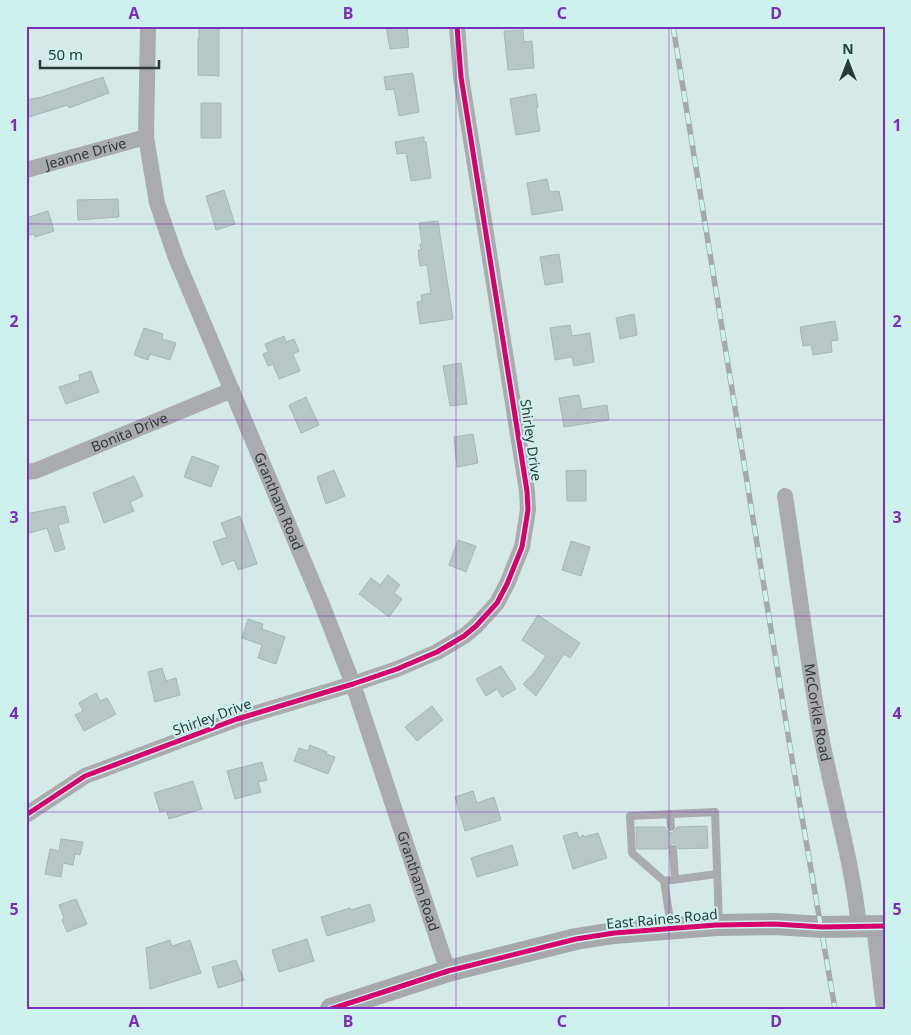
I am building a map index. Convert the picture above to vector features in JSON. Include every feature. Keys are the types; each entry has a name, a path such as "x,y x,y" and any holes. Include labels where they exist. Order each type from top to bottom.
{"main road":[{"name":"East Raines Road","path":"331,1009 448,971 576,939 614,933 719,925 872,926"}],"street":[{"name":"Grantham Road","path":"148,26 146,137 157,203 176,258 354,684 448,971"},
{"name":"Shirley Drive","path":"26,816 85,776 237,719 354,684 436,652 464,636 476,626 496,603 507,584 522,547 528,510 525,475 461,77 457,26"},
{"name":"Jeanne Drive","path":"26,170 146,137"},
{"name":"Bonita Drive","path":"26,472 35,471 232,390"},
{"name":"McCorkle Road","path":"785,496 819,726 856,898 872,926 884,1009"}],"lane":[{"path":"671,928 664,881 632,853 630,816 715,812 719,925"},
{"path":"670,814 672,827"},
{"path":"673,849 675,879"},
{"path":"664,881 717,874"}],"building":[{"path":"386,26 407,26 409,47 390,49"},
{"path":"199,28 219,28 219,76 198,75"},
{"path":"523,30 524,42 532,41 534,68 508,70 504,31"},
{"path":"413,73 419,112 399,116 394,89 386,90 384,77"},
{"path":"103,77 109,93 69,108 68,105 26,118 26,100 42,97"},
{"path":"536,94 538,108 536,108 540,131 516,135 510,99"},
{"path":"201,103 221,103 221,138 201,138"},
{"path":"424,137 431,178 411,181 406,153 397,154 395,142"},
{"path":"547,179 550,192 559,191 563,210 532,215 527,183"},
{"path":"224,190 235,224 216,230 206,196"},
{"path":"118,199 119,217 78,220 77,200"},
{"path":"48,211 54,231 35,237 34,234 26,236 26,218"},
{"path":"438,221 453,319 420,324 417,302 422,301 421,295 431,293 427,265 420,266 418,250 421,250 420,244 422,244 419,223"},
{"path":"559,254 563,282 545,285 540,257"},
{"path":"634,314 637,335 620,339 616,318"},
{"path":"835,321 838,340 831,341 832,352 813,355 811,345 803,346 800,327"},
{"path":"570,325 572,336 590,333 594,362 574,366 572,357 555,360 550,328"},
{"path":"144,328 163,334 162,339 176,343 170,360 150,354 148,360 134,355"},
{"path":"284,336 286,342 294,339 299,351 293,354 300,371 279,379 273,364 268,366 263,354 268,352 265,344"},
{"path":"461,363 467,404 450,406 443,366"},
{"path":"91,371 99,392 66,404 59,387 80,380 79,375"},
{"path":"579,395 582,409 607,405 609,420 564,427 559,398"},
{"path":"306,397 319,425 301,433 289,405"},
{"path":"473,434 478,463 457,467 454,437"},
{"path":"192,456 219,466 211,487 184,477"},
{"path":"334,470 345,496 326,504 317,477"},
{"path":"586,470 586,501 567,501 566,471"},
{"path":"134,476 143,496 130,502 134,511 104,523 93,493"},
{"path":"65,506 69,522 58,525 65,549 55,552 47,528 26,534 26,514"},
{"path":"240,516 257,564 238,570 234,560 222,565 213,542 227,537 221,523"},
{"path":"458,540 476,546 466,572 449,565"},
{"path":"571,541 590,547 581,576 562,570"},
{"path":"388,575 400,585 394,593 402,599 389,617 359,594 371,578 380,585"},
{"path":"538,615 580,643 570,658 564,654 536,696 523,684 534,673 546,656 522,640"},
{"path":"248,619 263,624 262,629 285,637 276,664 258,658 262,645 242,638"},
{"path":"501,666 516,689 502,697 497,689 486,696 476,679"},
{"path":"162,668 166,681 176,678 180,695 155,702 148,672"},
{"path":"96,693 100,701 107,698 116,714 84,731 75,715 83,711 79,703"},
{"path":"432,706 443,720 417,741 405,727"},
{"path":"310,745 335,757 328,774 294,761 299,748 308,751"},
{"path":"262,762 267,780 258,782 261,792 235,799 227,771"},
{"path":"193,781 202,809 169,819 166,810 160,812 154,793"},
{"path":"473,791 477,803 494,797 501,820 465,831 455,797"},
{"path":"707,826 708,848 679,849 673,843 667,849 637,849 636,827 665,827 671,833 677,827"},
{"path":"577,832 579,838 583,835 584,837 598,833 607,858 573,869 563,836"},
{"path":"61,839 83,842 80,855 75,854 73,865 63,863 61,877 45,874 50,849 59,851"},
{"path":"512,845 518,865 477,877 471,858"},
{"path":"76,899 87,924 67,932 59,905"},
{"path":"370,904 375,921 327,936 321,917"},
{"path":"307,939 314,961 279,972 272,950"},
{"path":"170,940 172,946 190,940 201,973 150,989 146,948"},
{"path":"236,960 244,980 218,988 212,967"}],"railway":[{"path":"673,26 793,765 835,1009"}],"cycle path":[{"path":"26,815 85,776 237,719 353,684 397,669 437,652 464,636 497,603 522,547 528,510 527,491 461,77 457,26"},
{"path":"331,1009 448,971 576,939 614,933 716,925 885,926"}]}
